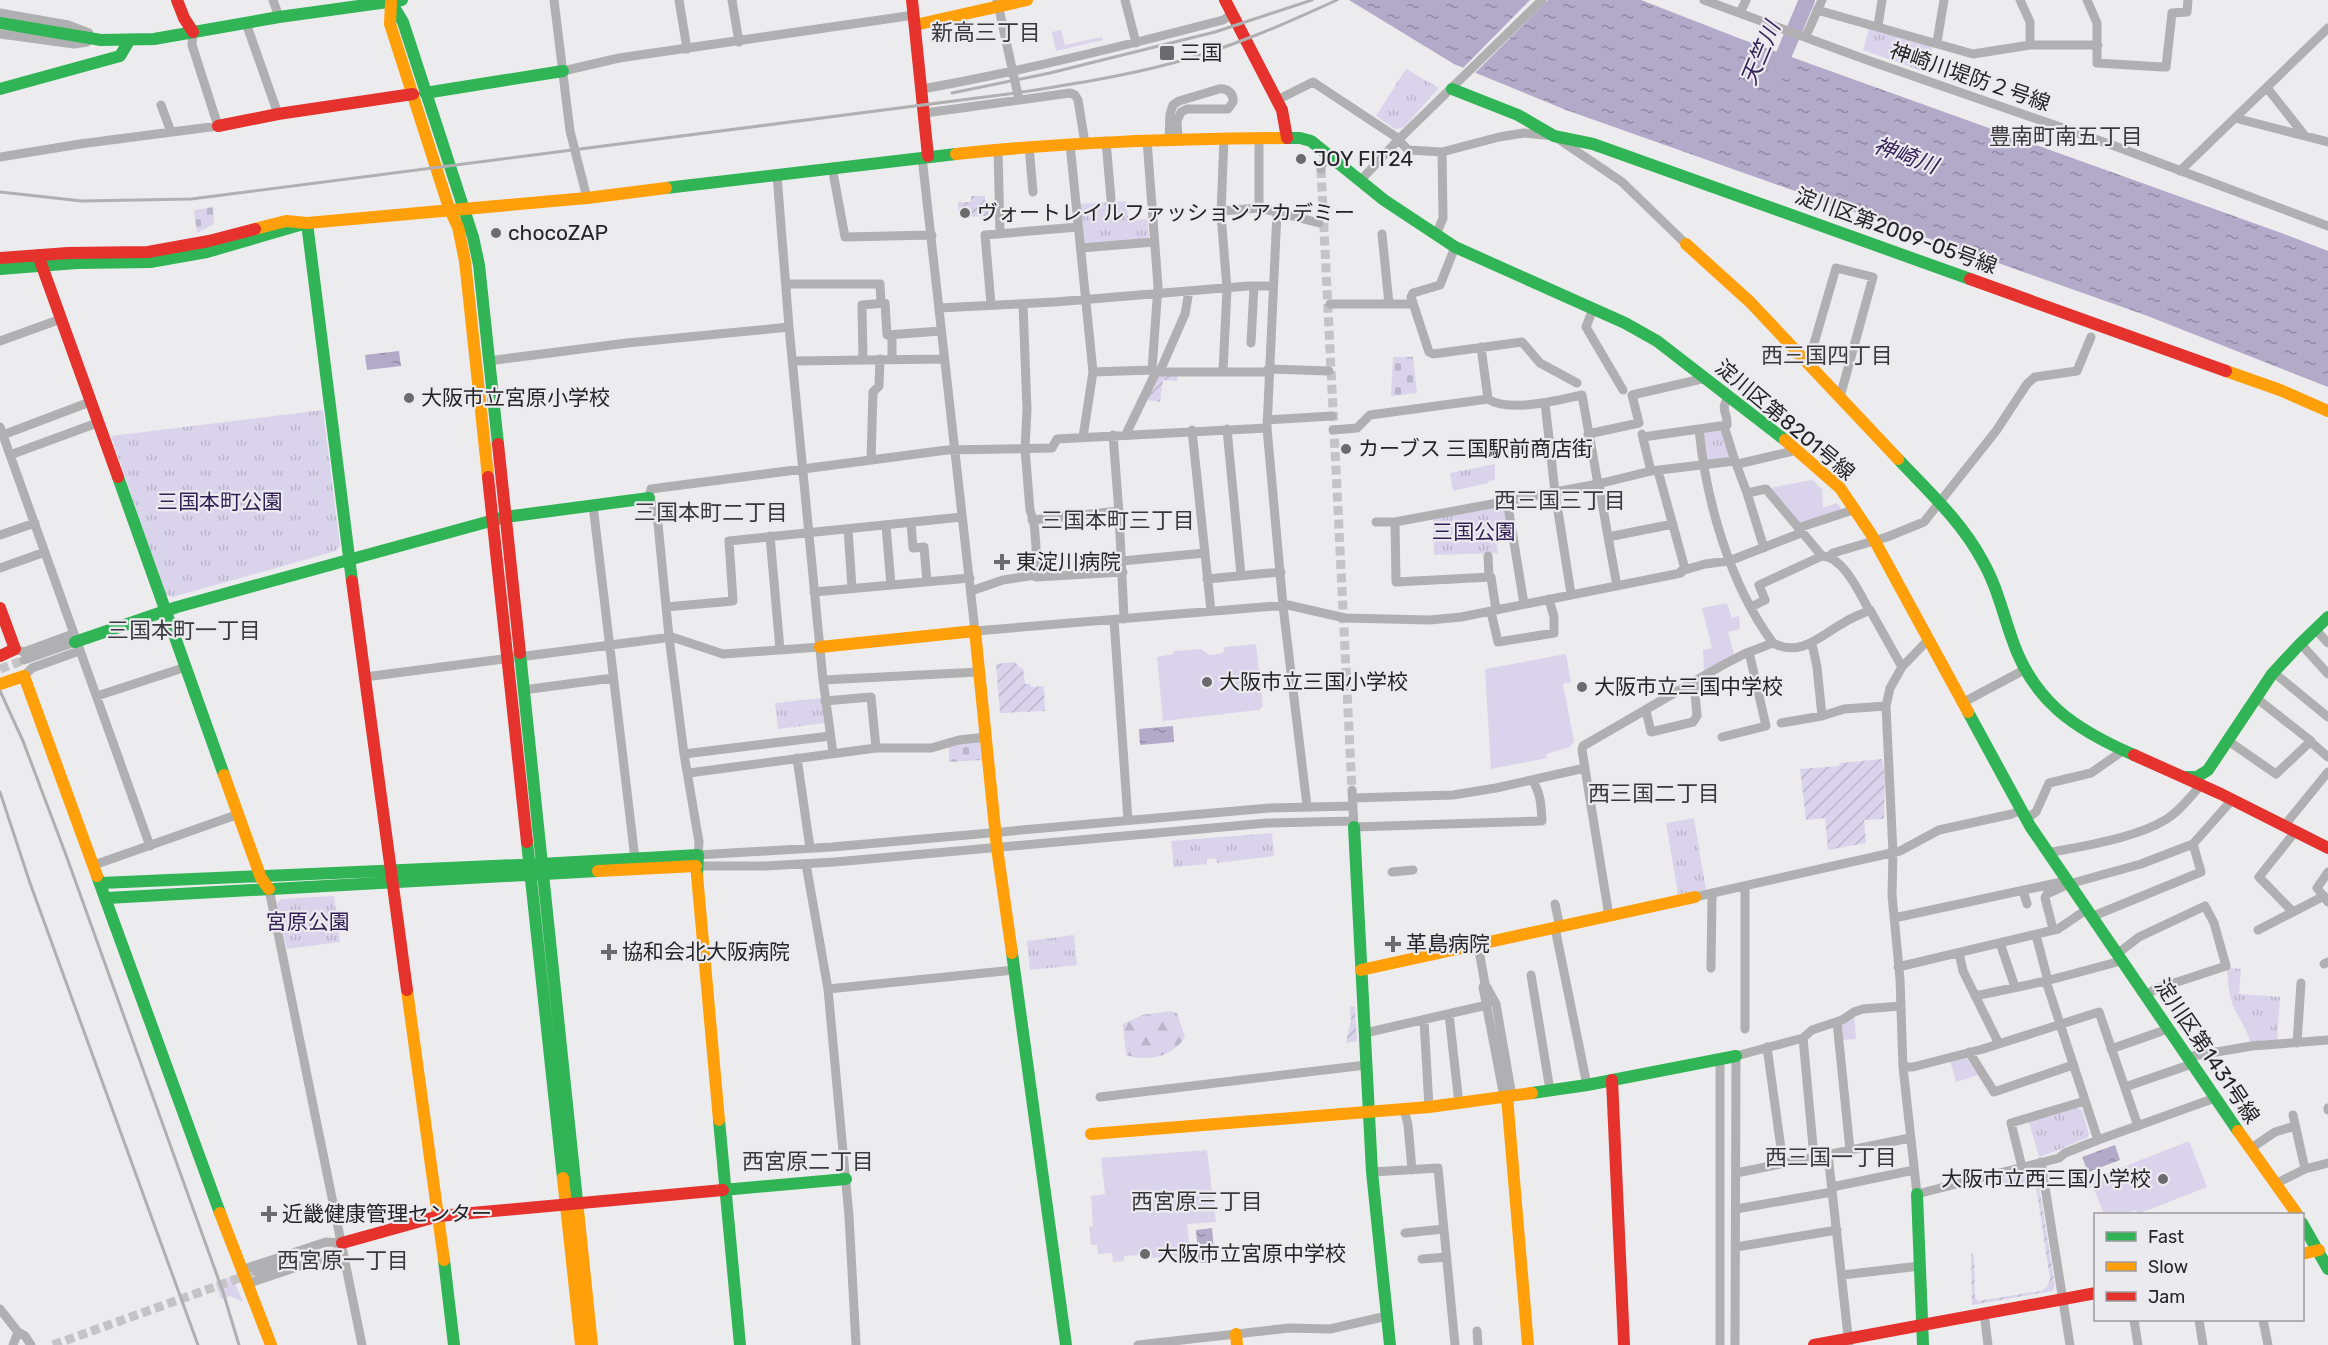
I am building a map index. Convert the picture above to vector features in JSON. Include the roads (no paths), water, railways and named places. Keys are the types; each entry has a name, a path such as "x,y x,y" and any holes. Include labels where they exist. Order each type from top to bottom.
{"main road":[{"path":"177,0 193,32"},
{"path":"186,0 192,17 193,32"},
{"path":"912,0 924,113 925,157"},
{"path":"915,20 998,3 1027,0"},
{"path":"1224,0 1283,113 1287,138"},
{"path":"0,23 101,40 129,41 154,39 352,3 396,1 390,24 463,207 479,265 499,518"},
{"path":"0,89 120,56 129,41"},
{"path":"218,126 278,114 563,71"},
{"name":"淀川区第2009-05号線","path":"1454,87 1518,115 1554,136 1593,144 1878,244 2280,390 2328,411"},
{"path":"419,94 449,208 458,227 465,261 499,518 572,1203 592,1345"},
{"name":"淀川区第8201号線","path":"40,260 149,257 207,252 293,229 307,223 449,208 586,198 831,167 1029,146 1106,141 1224,138 1287,138 1311,141 1384,200 1455,247 1652,337 1797,450 1830,479 1856,509 2023,815 2089,913"},
{"path":"307,223 365,677 439,1216 454,1345"},
{"path":"1686,243 1731,284 1963,528 1986,565 2024,670 2038,691 2062,716 2086,732 2184,776 2327,846"},
{"path":"0,258 40,260"},
{"path":"0,269 40,260"},
{"path":"40,260 261,878 269,889"},
{"path":"76,642 164,611 499,518 649,498"},
{"path":"0,608 15,649 0,656"},
{"path":"2184,776 2194,777 2205,772 2273,672 2328,617"},
{"path":"820,647 975,631 997,848 1066,1345"},
{"path":"514,658 523,690 536,870"},
{"path":"0,684 24,676 271,1345"},
{"path":"1353,824 1372,1172 1390,1345"},
{"path":"536,870 635,859 697,861"},
{"path":"101,883 393,876 697,861"},
{"path":"697,861 740,1345"},
{"path":"106,898 269,889 393,876"},
{"path":"1361,970 1695,897"},
{"name":"淀川区第1431号線","path":"2089,913 2295,1213"},
{"path":"1091,1134 1459,1104 1587,1085 1736,1056"},
{"path":"1612,1080 1624,1345"},
{"path":"1507,1096 1528,1345"},
{"path":"342,1243 439,1216 846,1179"},
{"path":"1917,1194 1923,1345"},
{"path":"572,1203 581,1345"},
{"path":"2304,1226 2328,1269"},
{"path":"2304,1254 2319,1250"},
{"path":"1814,1345 1849,1342 1922,1324 2094,1293"}],"street":[{"path":"273,0 279,17"},
{"path":"554,0 570,131 586,198"},
{"path":"679,0 687,49"},
{"path":"732,0 739,42"},
{"path":"1125,0 1136,43"},
{"path":"1360,181 1399,139 1542,0"},
{"name":"神崎川堤防２号線","path":"1704,0 2328,226"},
{"path":"1740,13 1746,0"},
{"path":"1805,36 1822,0"},
{"path":"1878,26 1882,0"},
{"path":"1937,42 1944,0"},
{"path":"2020,0 2030,22 2030,45"},
{"path":"2087,0 2097,23 2097,63 2166,67 2172,13 2187,12 2188,0"},
{"path":"998,3 1019,100"},
{"path":"1817,10 1973,54 2030,45 2098,45"},
{"path":"0,13 83,29 101,40"},
{"path":"922,89 1136,43 1223,20 1233,14"},
{"path":"563,71 620,58 915,20"},
{"path":"246,22 278,114"},
{"path":"2180,171 2268,89 2328,28"},
{"path":"0,158 80,144 218,126 192,45 193,32"},
{"path":"0,34 74,44 101,40"},
{"path":"1277,100 1313,82 1399,139 1408,150 1442,152 1498,137 1524,133 1554,136 1622,182 1686,243"},
{"path":"1219,89 1232,94 1233,102 1228,109 1187,109 1180,112 1174,139 1170,111 1177,102 1219,89"},
{"path":"2268,89 2305,136"},
{"path":"924,113 1074,94 1078,100 1085,142"},
{"path":"161,105 171,132"},
{"path":"2235,118 2328,142"},
{"path":"1223,372 1227,289 1221,211 1224,138"},
{"path":"1259,138 1259,208"},
{"path":"1147,140 1157,293 1156,371"},
{"path":"1106,141 1111,199"},
{"path":"1070,144 1093,372 1083,437"},
{"path":"1029,146 1033,192"},
{"path":"998,149 1000,234"},
{"path":"1436,234 1443,218 1442,152"},
{"path":"1321,169 1329,156"},
{"path":"925,157 941,331 975,631 1282,606 1345,618 1430,620 1494,611 1681,573 1681,571 1705,564 1729,561 1764,548 1799,530 1856,509"},
{"path":"831,167 845,237 932,235"},
{"path":"777,175 814,592 825,701 833,753"},
{"path":"1221,211 1259,208 1319,223"},
{"path":"1277,212 1267,424 1282,606 1306,822"},
{"path":"991,304 985,235 1078,227"},
{"path":"1382,234 1389,304"},
{"path":"1081,248 1154,242"},
{"path":"1455,247 1440,285 1413,293 1411,297 1429,352 1433,354 1522,342 1540,363 1577,383"},
{"path":"1808,364 1836,268 1873,277 1840,397"},
{"path":"786,284 880,284 881,303"},
{"path":"1251,343 1254,286"},
{"path":"939,308 1273,286"},
{"path":"1126,434 1185,314 1190,291"},
{"path":"863,359 862,305 885,303 887,335 941,331"},
{"path":"1023,304 1027,410 1025,449 1030,510 1036,546 1036,575"},
{"path":"1330,304 1413,304"},
{"path":"1593,309 1586,327 1623,390"},
{"path":"0,341 61,319"},
{"path":"488,361 627,343 789,327"},
{"path":"892,335 892,359"},
{"path":"1750,607 1765,600 1759,585 1833,553 1887,537 1924,522 1996,431 2027,384 2035,377 2077,371 2091,337"},
{"path":"1481,347 1488,399"},
{"path":"871,460 873,392 879,386 880,359"},
{"path":"793,361 944,359"},
{"path":"1093,372 1329,371"},
{"path":"1685,570 1632,395 1706,378"},
{"path":"1333,430 1357,428 1370,415 1488,399 1498,405 1545,403 1582,395 1617,586"},
{"path":"1643,437 1727,425 1723,410 1729,396"},
{"path":"90,402 1,433 150,846"},
{"path":"1545,403 1555,492 1571,594"},
{"path":"697,861 699,842 684,754 669,637 657,514 649,498 651,489 803,467 956,450 1052,448 1058,439 1227,429 1332,416"},
{"path":"10,455 97,423"},
{"path":"1588,434 1639,423"},
{"path":"1724,426 1764,548"},
{"path":"1227,429 1241,575"},
{"path":"1699,429 1702,466 1729,561 1750,607 1773,644 1785,650 1812,644 1845,622 1869,610"},
{"path":"1192,430 1211,611"},
{"path":"1113,435 1123,572 1119,620 1128,835"},
{"path":"1376,522 1395,522 1598,484 1654,471 1736,462 1797,450"},
{"path":"1747,493 1766,489 1799,530 1825,557 1848,573 1902,667"},
{"path":"1507,500 1524,604"},
{"path":"593,505 635,859"},
{"path":"1032,520 1119,511"},
{"path":"666,607 733,601 729,541 962,517"},
{"path":"1395,522 1396,582 1489,578"},
{"path":"0,535 35,523"},
{"path":"911,524 913,548 924,547 927,582"},
{"path":"1608,537 1672,524"},
{"path":"886,526 891,585"},
{"path":"848,529 852,588"},
{"path":"770,536 780,650"},
{"path":"0,568 45,552"},
{"path":"1122,561 1205,553"},
{"path":"1488,556 1498,642 1554,633 1554,617 1550,599"},
{"path":"971,591 1003,580 1036,575 1036,577 1123,572"},
{"path":"1207,579 1281,572"},
{"path":"814,592 970,578"},
{"path":"2315,629 2328,643"},
{"path":"365,677 669,637 680,638 723,654 820,647"},
{"path":"1928,640 1902,667 1890,688 1886,706 1893,853 1892,895 1904,1067 1917,1194 2059,1158 2098,1140 2215,1098"},
{"path":"15,649 24,652 76,642"},
{"path":"24,660 76,642"},
{"path":"24,676 32,668 76,642"},
{"path":"2300,643 2328,674"},
{"path":"1609,916 1583,746 1749,652 1773,644"},
{"path":"1812,644 1822,716"},
{"path":"1722,737 1766,726 1749,652"},
{"path":"97,696 186,667"},
{"path":"1962,703 2024,670"},
{"path":"823,680 979,672"},
{"path":"2273,672 2328,717"},
{"path":"523,690 613,678"},
{"path":"1646,711 1651,732 1693,722 1697,716 1694,682"},
{"path":"825,701 871,697 876,748"},
{"path":"2227,740 2276,774 2311,741 2255,697"},
{"path":"1781,723 1822,716 1844,709 1886,706"},
{"path":"684,754 830,736"},
{"path":"689,773 876,748 931,748 958,740 986,737"},
{"path":"2313,744 2328,757"},
{"path":"1695,897 1893,853 1940,830 2012,814 2023,815 2036,812 2049,783 2091,773 2124,750"},
{"path":"798,758 810,848"},
{"path":"697,861 995,831 1306,806 1353,798 1453,795 1585,768"},
{"path":"2293,912 2259,877 2328,772"},
{"path":"697,861 806,864 1128,835 1306,822 1353,824 1542,821 1541,799 1532,780"},
{"path":"2048,853 2130,834 2158,824 2176,811 2201,785"},
{"path":"1353,798 1353,824"},
{"path":"1894,918 2068,882 2141,864 2193,844 2232,800"},
{"path":"1229,812 1234,822 1231,827"},
{"path":"94,865 239,814"},
{"path":"1898,967 2053,929 2058,930 2089,913 2201,872 2193,844"},
{"path":"806,864 828,989 846,1179 856,1345"},
{"path":"1392,872 1413,870"},
{"path":"2258,930 2293,912 2326,899 2317,888 2328,872"},
{"path":"2053,929 2046,896 2068,882"},
{"path":"1745,886 1745,1029"},
{"path":"269,889 362,1345"},
{"path":"2024,890 2027,904"},
{"path":"1711,968 1712,894"},
{"path":"1555,904 1557,928 1587,1085"},
{"path":"1975,996 2047,981 2119,958 2139,937 2205,906 2214,923 2226,966 2156,989 2145,995"},
{"path":"2036,935 2060,1024 2098,1140"},
{"path":"2000,943 2015,987"},
{"path":"1477,945 1487,1005 1507,1096"},
{"path":"1477,945 1485,984 1496,1004 1507,1096"},
{"path":"1959,953 1964,971 1999,1044"},
{"path":"828,989 1014,970"},
{"path":"1531,975 1550,1090"},
{"path":"2297,1043 2306,994 2301,983"},
{"path":"1365,1033 1487,1005"},
{"path":"1735,1345 1736,1056 1803,1038 1812,1030 1837,1022 1863,1009 1901,1005"},
{"path":"1904,1067 1913,1067 1999,1044 2099,1012 2138,1126"},
{"path":"1449,1014 1459,1104"},
{"path":"1424,1020 1429,1107"},
{"path":"1837,1022 1850,1150"},
{"path":"2111,1049 2168,1029"},
{"path":"1803,1038 1814,1157"},
{"path":"2125,1087 2190,1060 2252,1046 2328,1040"},
{"path":"1767,1047 1783,1163"},
{"path":"1969,1052 1994,1092 2073,1065"},
{"path":"1719,1060 1720,1345"},
{"path":"1100,1097 1366,1065"},
{"path":"2022,1167 2011,1123 2085,1101"},
{"path":"1404,1109 1412,1170"},
{"path":"2293,1114 2305,1169"},
{"path":"2250,1149 2275,1132 2295,1126"},
{"path":"1736,1173 1910,1138"},
{"path":"1828,1154 1849,1342"},
{"path":"2041,1162 2070,1345"},
{"path":"2275,1184 2305,1169 2328,1163"},
{"path":"1372,1172 1438,1168 1455,1345"},
{"path":"1736,1209 1914,1170"},
{"path":"1405,1233 1444,1229"},
{"path":"1736,1246 1837,1230"},
{"path":"242,1270 326,1242 342,1243"},
{"path":"256,1272 342,1243"},
{"path":"247,1284 335,1254 342,1243"},
{"path":"1422,1259 1447,1257"},
{"path":"1842,1275 1920,1266"},
{"path":"0,1309 31,1345"},
{"path":"1984,1313 1988,1345"},
{"path":"1138,1345 1236,1339 1289,1328 1325,1330 1387,1316"},
{"path":"2134,1321 2139,1345"},
{"path":"2199,1321 2203,1345"},
{"path":"2263,1321 2268,1345"},
{"path":"1477,1331 1478,1345"},
{"path":"13,1345 18,1332"}],"water":[{"name":"神崎川","path":"1349,0 1641,0 1741,39 2328,251 2328,387 2145,315 1566,110 1454,64"},
{"path":"399,351 401,366 367,370 365,355"},
{"path":"1173,726 1174,742 1140,745 1139,729"},
{"path":"2115,1145 2120,1160 2088,1172 2082,1157"},
{"path":"1212,1228 1215,1262 1199,1263 1196,1230"}],"waterway":[{"name":"天竺川","path":"1776,73 1807,0"}],"tunnel":[{"path":"1321,169 1352,790"},
{"path":"0,669 24,660"},
{"path":"53,1345 256,1272"}],"railway":[{"path":"952,93 1050,73 1215,32 1312,0"},
{"path":"0,192 82,201 191,199 1016,93 1112,77 1191,58 1254,36 1337,0"},
{"path":"0,691 23,741 66,855 223,1292 239,1345"},
{"path":"0,792 30,883 198,1345"}],"place":[{"name":"三国","path":"1167,53"},
{"name":"JOY FIT24","path":"1301,159"},
{"name":"ヴォートレイルファッションアカデミー","path":"965,213"},
{"name":"chocoZAP","path":"496,233"},
{"name":"大阪市立宮原小学校","path":"409,398"},
{"name":"カーブス 三国駅前商店街","path":"1346,449"},
{"name":"東淀川病院","path":"1002,562"},
{"name":"大阪市立三国小学校","path":"1207,682"},
{"name":"大阪市立三国中学校","path":"1582,687"},
{"name":"革島病院","path":"1393,944"},
{"name":"協和会北大阪病院","path":"609,952"},
{"name":"大阪市立西三国小学校","path":"2163,1179"},
{"name":"近畿健康管理センター","path":"269,1214"},
{"name":"大阪市立宮原中学校","path":"1145,1254"}],"district":[{"name":"新高三丁目","path":"986,32"},
{"name":"豊南町南五丁目","path":"2066,136"},
{"name":"西三国四丁目","path":"1827,355"},
{"name":"西三国三丁目","path":"1560,500"},
{"name":"三国本町二丁目","path":"711,512"},
{"name":"三国本町三丁目","path":"1118,520"},
{"name":"三国本町一丁目","path":"184,630"},
{"name":"西三国二丁目","path":"1654,793"},
{"name":"西三国一丁目","path":"1831,1157"},
{"name":"西宮原二丁目","path":"808,1161"},
{"name":"西宮原三丁目","path":"1197,1201"},
{"name":"西宮原一丁目","path":"343,1260"}],"park label":[{"name":"三国本町公園","path":"220,502"},
{"name":"三国公園","path":"1474,532"},
{"name":"宮原公園","path":"308,922"}]}
